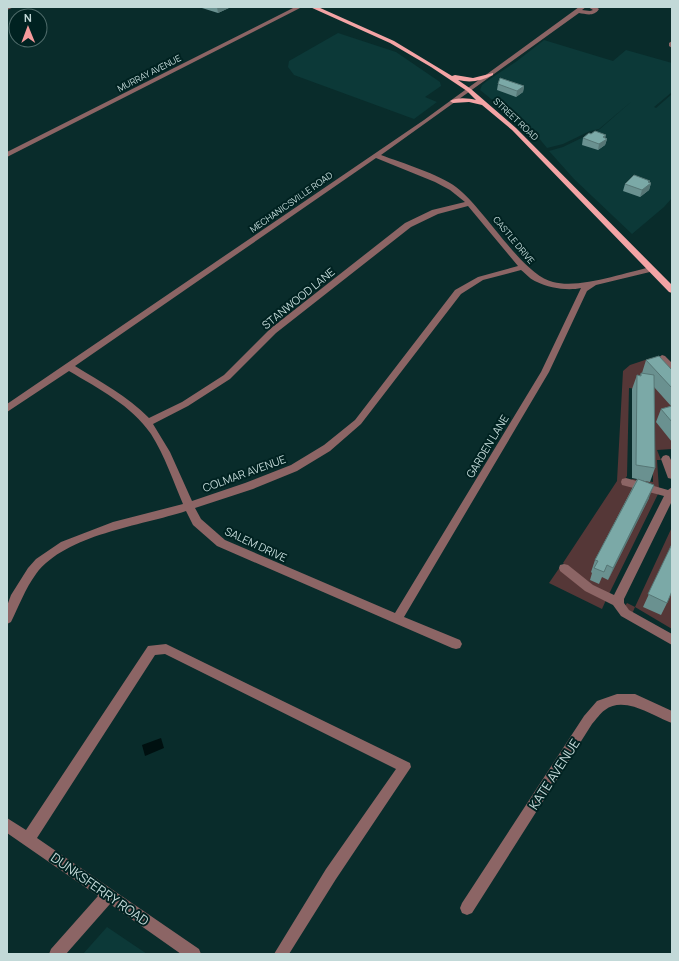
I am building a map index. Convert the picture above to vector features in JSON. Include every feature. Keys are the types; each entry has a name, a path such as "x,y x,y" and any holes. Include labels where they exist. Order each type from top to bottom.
{"main road":[{"name":"STREET ROAD","path":"313,7 376,34 414,54 469,90 514,129 672,290"},
{"path":"446,74 470,81 478,80 492,74"},
{"path":"453,102 469,100 486,104"}],"street":[{"path":"7,8 11,7"},
{"name":"MURRAY AVENUE","path":"7,155 298,7"},
{"path":"580,9 591,13 595,12 596,9 591,7"},
{"name":"MECHANICSVILLE ROAD","path":"7,409 377,156 580,9"},
{"name":"CASTLE DRIVE","path":"377,156 445,183 463,195 523,267 532,276 552,285 575,287 651,269"},
{"name":"STANWOOD LANE","path":"147,423 185,404 227,377 273,331 408,225 435,212 470,203"},
{"name":"COLMAR AVENUE","path":"7,619 17,595 32,571 56,550 114,526 188,506 275,476 294,468 327,448 358,422 458,292 472,282 488,275 523,267"},
{"name":"GARDEN LANE","path":"397,618 541,378 557,349 584,290 592,284"},
{"path":"662,358 672,369"},
{"name":"SALEM DRIVE","path":"70,367 133,407 154,431 162,445 188,506 197,522 221,543 456,644"},
{"path":"666,459 672,475"},
{"path":"626,482 671,493 618,599 618,602 621,609 625,613 672,640"},
{"path":"564,568 589,588 618,602"},
{"path":"28,839 152,650 166,649 405,768 331,874 281,954"},
{"name":"KATE AVENUE","path":"467,908 588,720 601,705 616,700 635,700 672,717"},
{"name":"DUNKSFERRY ROAD","path":"7,825 194,954"},
{"path":"56,954 108,896"}],"shaded area":[{"path":"338,33 396,52 440,82 441,86 425,97 437,102 414,119 294,75 288,67 289,61"},
{"path":"544,40 613,61 626,50 672,63 672,92 654,107 656,108 672,94 672,198 664,207 632,234 574,179 549,151 563,147 600,129 632,101 599,129 590,131 563,144 547,148 538,137 480,90 482,85 487,81 517,61"},
{"path":"651,358 658,366 672,407 672,449 657,450 661,460 657,460 659,489 630,482 632,479 653,482 652,395 637,389 629,388 627,476 623,482 658,494 609,594 572,573 563,563 617,481 623,371 630,365"},
{"path":"672,527 672,629 635,607"},
{"path":"560,567 606,600 602,609 549,583"},
{"path":"627,603 635,607 632,614 625,606"},
{"path":"161,738 164,748 145,756 142,745"},
{"path":"107,927 147,954 83,954"}],"building":[{"path":"500,78 524,86 517,91 498,84"},
{"path":"595,131 606,135 603,137 607,139 599,144 583,138 589,133 591,134"},
{"path":"634,175 650,181 648,182 651,183 642,190 625,184"},
{"path":"659,356 672,370 672,388 646,360"},
{"path":"641,373 654,375 655,468 636,465 637,375 641,376"},
{"path":"672,406 672,422 661,409"},
{"path":"638,479 654,485 613,568 607,565 604,572 594,568 598,561 595,560"},
{"path":"672,544 672,591 667,603 648,594"}]}
